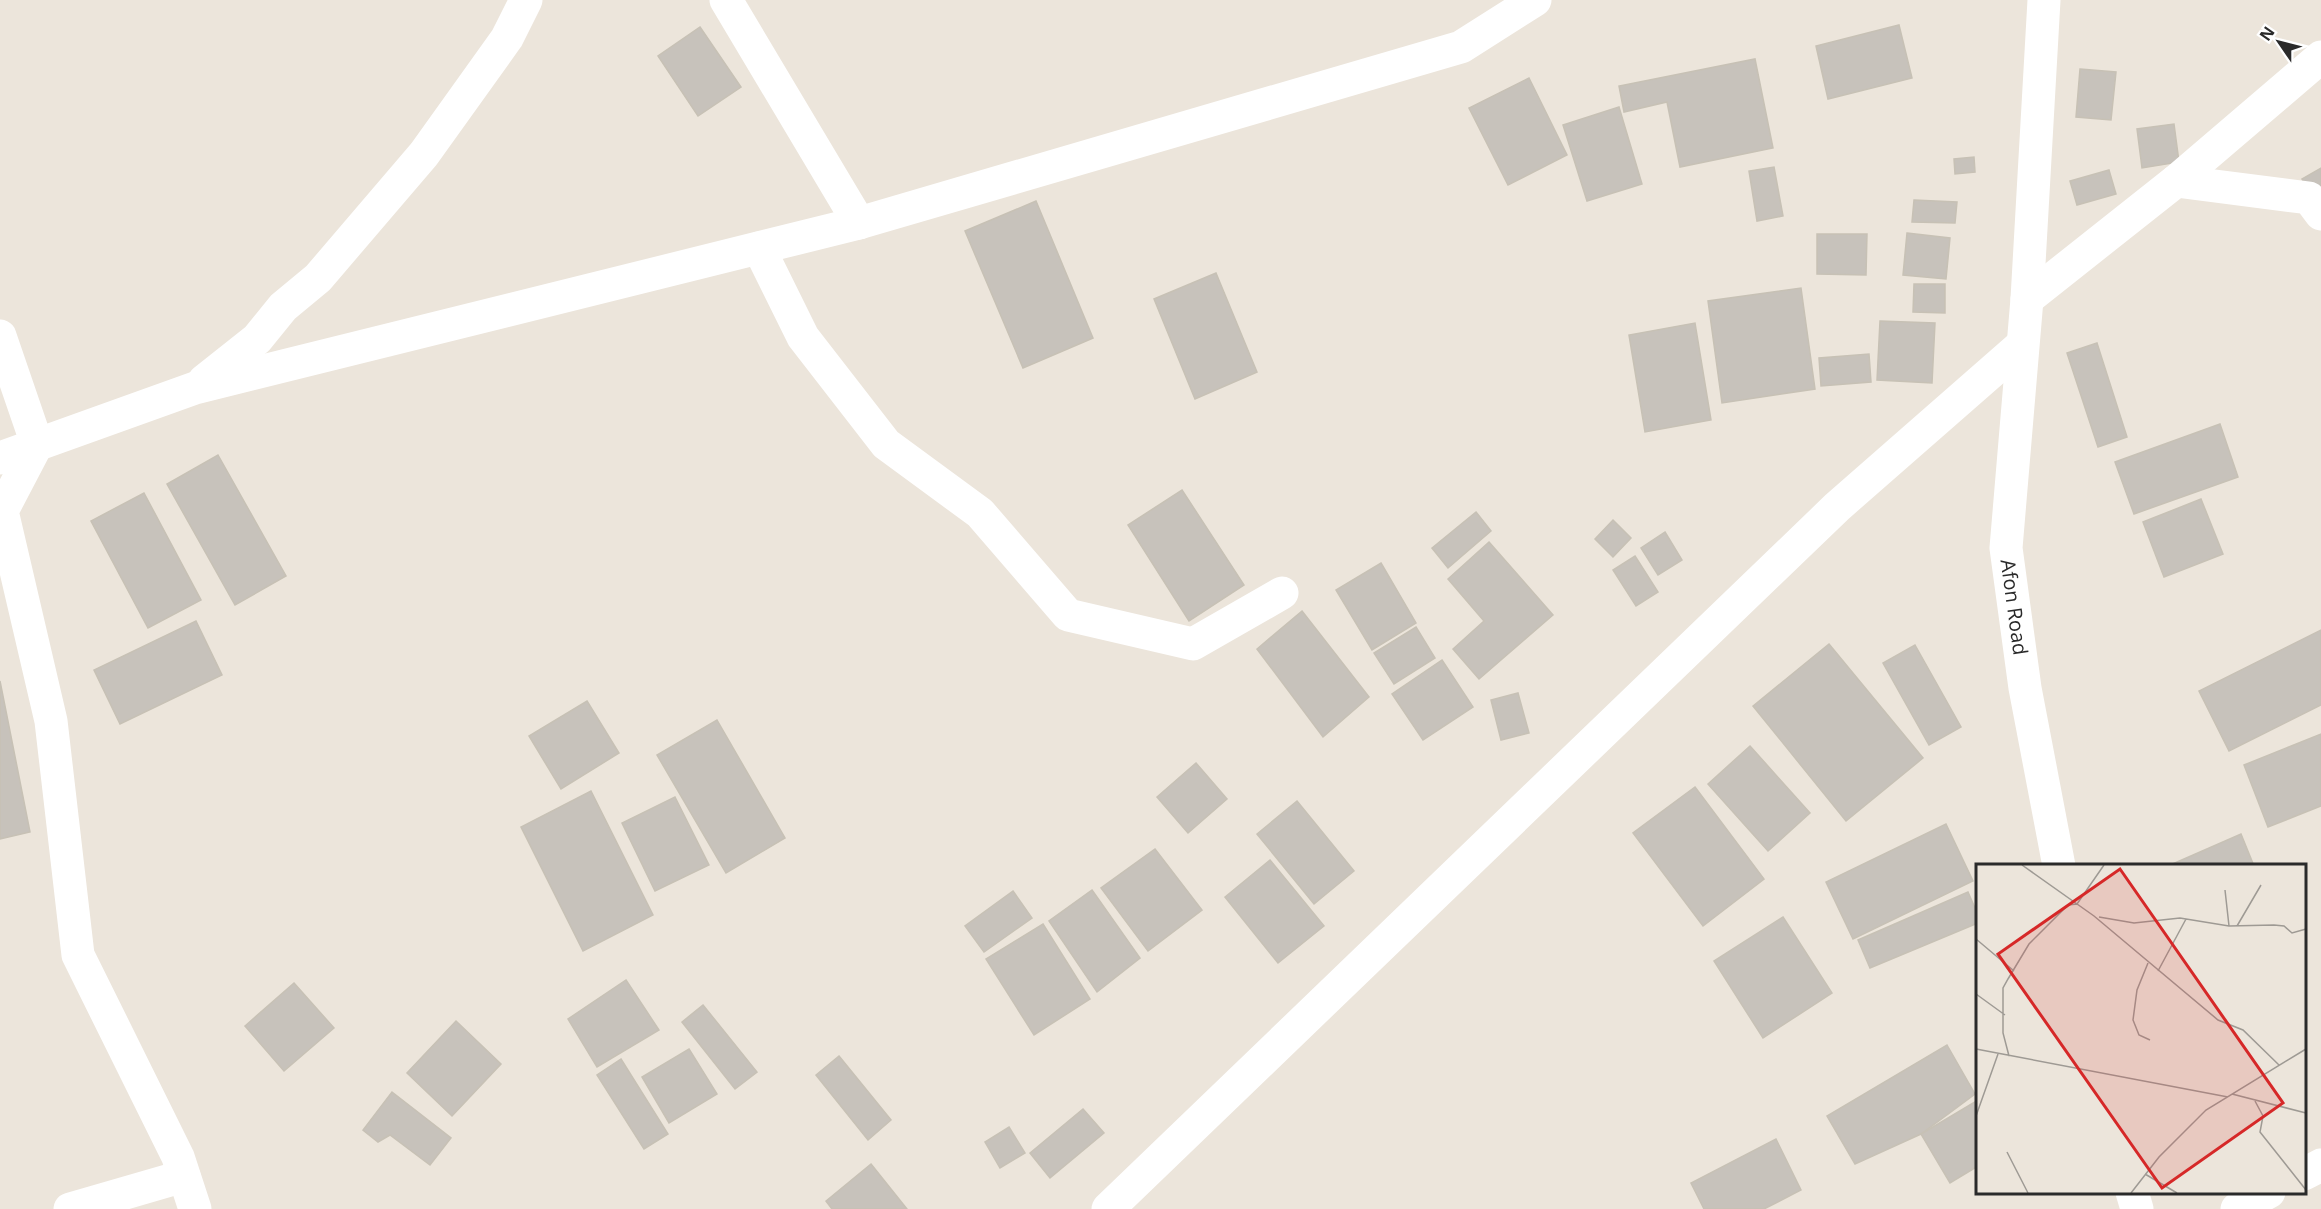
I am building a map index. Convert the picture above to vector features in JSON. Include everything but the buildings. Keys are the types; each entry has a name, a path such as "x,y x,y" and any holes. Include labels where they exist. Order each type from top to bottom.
{"street":[{"path":"195,388 257,339 283,307 318,278 424,154 507,38 526,0"},
{"path":"726,0 859,223"},
{"path":"0,459 195,388 859,223 1461,47 1535,0"},
{"name":"Afon Road","path":"2044,0 2027,299 2006,548 2025,688 2059,864"},
{"path":"2027,299 2176,181 2321,57"},
{"path":"2176,181 2309,198 2321,214"},
{"path":"759,248 803,338 886,444 980,513 1068,615 1193,644 1282,593"},
{"path":"0,336 37,444 2,511 51,721 78,955 178,1157 195,1209"},
{"path":"1107,1209 1838,507 2022,345"},
{"path":"2306,1173 2321,1165"},
{"path":"70,1209 184,1176"},
{"path":"2133,1194 2137,1209"},
{"path":"2237,1209 2265,1194"}]}
